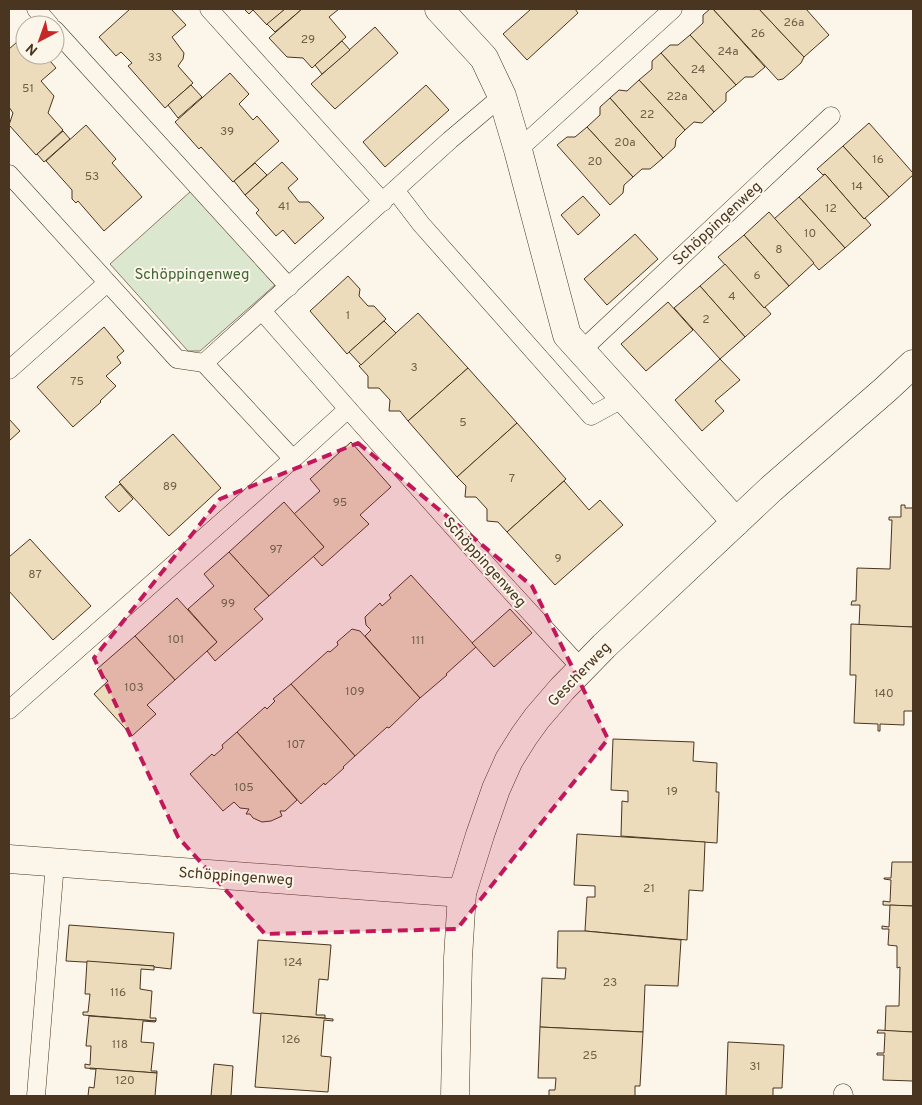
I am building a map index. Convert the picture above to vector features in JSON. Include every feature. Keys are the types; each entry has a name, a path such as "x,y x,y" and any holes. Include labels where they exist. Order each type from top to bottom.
{"street":[{"path":"440,9 484,58 502,96 567,335 736,522"},
{"name":"Gescherweg","path":"455,1096 458,958 462,894 496,789 510,760 537,718 604,646 771,489 886,390 913,364"},
{"name":"Schöppingenweg","path":"9,859 462,894"}],"lane":[{"path":"209,9 389,196 421,224 591,416 624,398"},
{"path":"518,150 673,9"},
{"path":"65,41 288,287"},
{"path":"204,363 450,140 502,96"},
{"name":"Schöppingenweg","path":"582,350 831,116"},
{"path":"9,174 177,359 204,363 293,460"},
{"path":"9,370 107,283"},
{"name":"Schöppingenweg","path":"262,311 504,584 582,669"},
{"path":"9,710 293,460 348,409"},
{"path":"36,1096 55,863"}],"highlighted area":[{"path":"358,443 532,586 608,739 457,929 265,934 178,837 94,658 220,499"}],"green space":[{"name":"Schöppingenweg","path":"191,191 275,285 200,351 188,351 110,264"}],"building":[{"path":"130,9 171,9 186,25 172,37 184,53 183,59 178,66 193,83 165,108 128,66 132,63 121,52 116,56 99,37"},
{"path":"244,9 285,9 267,25 253,10 249,14"},
{"path":"285,9 302,9 275,32 267,24"},
{"path":"302,9 339,9 329,17 346,37 312,68 303,58 287,57 269,38"},
{"path":"531,9 575,9 578,13 527,60 503,34"},
{"path":"710,9 713,9 765,67 753,77 745,77 736,85 690,35 703,23 703,15"},
{"path":"713,9 759,9 804,57 801,63 783,79 778,80"},
{"path":"759,9 806,9 829,35 804,57"},
{"path":"375,27 398,53 335,109 311,84"},
{"path":"690,35 736,85 726,93 726,101 714,112 661,53 670,45 678,45"},
{"path":"342,41 350,50 322,74 315,65"},
{"path":"15,44 15,65 53,65 56,68 41,81 54,96 48,113 63,130 36,155 9,125 13,113 9,107 9,49"},
{"path":"661,53 714,112 702,123 694,122 685,130 639,80 652,69 652,61"},
{"path":"230,73 249,94 239,104 253,120 257,116 279,141 233,182 201,147 199,149 175,122"},
{"path":"639,80 685,130 676,139 675,147 663,158 610,98 619,90 627,91"},
{"path":"191,85 202,97 178,118 168,105"},
{"path":"426,85 449,110 385,167 363,142"},
{"path":"610,98 663,158 650,169 642,169 633,177 587,127 600,115 600,107"},
{"path":"869,123 913,173 889,197 843,146"},
{"path":"86,125 116,159 112,163 142,197 104,231 78,201 76,203 72,199 72,190 46,161"},
{"path":"587,127 633,177 624,185 623,193 610,205 557,145 567,137 575,137"},
{"path":"63,131 70,139 44,162 37,154"},
{"path":"843,146 889,197 864,219 825,174 823,175 817,169"},
{"path":"282,162 298,179 288,188 299,202 309,202 324,218 295,244 283,230 276,236 256,213 259,210 245,195"},
{"path":"255,163 267,175 245,195 234,181"},
{"path":"825,174 871,225 845,248 799,197"},
{"path":"583,196 600,215 578,235 561,215"},
{"path":"799,197 845,248 819,270 774,219"},
{"path":"769,212 814,263 789,286 744,235"},
{"path":"635,234 658,259 607,305 584,279"},
{"path":"744,235 789,286 764,308 718,257"},
{"path":"725,264 771,314 745,337 700,286"},
{"path":"348,276 360,289 359,296 368,306 374,306 386,319 347,354 310,311"},
{"path":"700,286 745,337 720,359 674,308"},
{"path":"668,302 693,330 646,371 621,344"},
{"path":"418,313 468,368 408,421 400,411 389,411 390,400 379,388 368,388 368,376 359,366"},
{"path":"384,321 396,333 361,365 349,352"},
{"path":"104,327 124,351 117,357 121,363 106,376 116,386 73,427 37,387"},
{"path":"720,359 740,380 715,401 724,411 702,431 675,400"},
{"path":"468,368 517,423 457,477 408,421"},
{"path":"9,419 20,431 9,441"},
{"path":"517,423 566,479 507,532 498,522 487,521 487,509 476,497 465,497 466,486 457,477"},
{"path":"173,434 221,488 169,536 119,482"},
{"path":"351,442 391,487 360,515 369,524 322,566 313,556 324,547 294,514 320,491 310,479"},
{"path":"564,481 589,510 600,500 623,525 555,585 507,532"},
{"path":"120,484 133,499 119,512 105,497"},
{"path":"284,502 324,547 269,596 229,552"},
{"path":"901,505 905,505 905,508 913,508 913,627 859,625 860,605 851,605 852,601 856,601 857,568 890,569 892,520 889,520 889,517 901,517"},
{"path":"30,539 91,606 53,640 9,591 9,557"},
{"path":"229,552 269,596 254,609 263,619 215,661 207,651 217,642 188,609 214,586 204,574"},
{"path":"411,575 476,647 420,698 365,636 371,630 366,625 365,617 380,603 382,606 391,598 389,595"},
{"path":"177,598 217,642 175,680 135,636"},
{"path":"510,609 532,633 494,667 472,643"},
{"path":"851,624 913,627 913,711 904,711 904,725 880,724 880,731 878,731 878,724 854,723 856,675 850,675"},
{"path":"352,629 360,631 420,698 389,728 387,727 355,756 291,684 328,651 330,652 338,645 337,642"},
{"path":"135,636 175,680 147,705 156,714 132,736 94,694 108,681 97,669"},
{"path":"291,684 355,756 325,785 324,783 301,804 237,732 265,707 267,709 275,701 273,699"},
{"path":"237,732 297,800 285,811 280,811 282,816 271,821 262,822 253,818 250,814 246,814 249,809 240,808 234,802 223,811 190,774 212,754 214,756 223,748 222,745"},
{"path":"613,739 694,742 693,761 717,763 716,792 719,792 717,843 621,836 622,801 628,802 628,791 611,790"},
{"path":"577,834 705,842 703,891 689,890 687,940 585,931 587,897 595,897 595,886 574,885"},
{"path":"892,862 913,862 913,906 883,905 883,901 890,902 891,880 884,878 891,878"},
{"path":"890,905 913,906 913,1032 885,1031 886,1006 899,1006 900,967 897,968 897,946 888,945 889,929 882,929 882,926 889,927"},
{"path":"69,925 174,933 171,969 154,966 66,961"},
{"path":"558,931 585,931 681,940 678,986 645,985 643,1032 540,1027 542,978 565,979 566,968 557,968"},
{"path":"258,940 331,945 328,980 319,979 316,1015 325,1015 325,1018 253,1013"},
{"path":"87,961 154,966 154,970 141,969 140,989 152,991 150,1018 156,1018 156,1021 83,1015 83,1012 88,1012 90,994 85,994"},
{"path":"261,1013 333,1019 333,1021 324,1020 321,1056 331,1057 328,1092 255,1087"},
{"path":"89,1016 156,1021 143,1021 141,1042 154,1043 151,1071 157,1071 157,1073 85,1068 85,1064 90,1065 91,1046 86,1046"},
{"path":"540,1027 643,1032 640,1086 635,1086 635,1096 549,1096 549,1090 555,1090 556,1078 538,1078"},
{"path":"878,1030 913,1032 913,1081 883,1080 884,1055 877,1055 877,1053 884,1053 885,1033 877,1033"},
{"path":"728,1042 784,1045 782,1088 773,1088 773,1096 726,1096"},
{"path":"214,1064 233,1066 231,1096 211,1096"},
{"path":"90,1068 157,1073 155,1096 88,1096 89,1087 94,1088 96,1069"}]}
